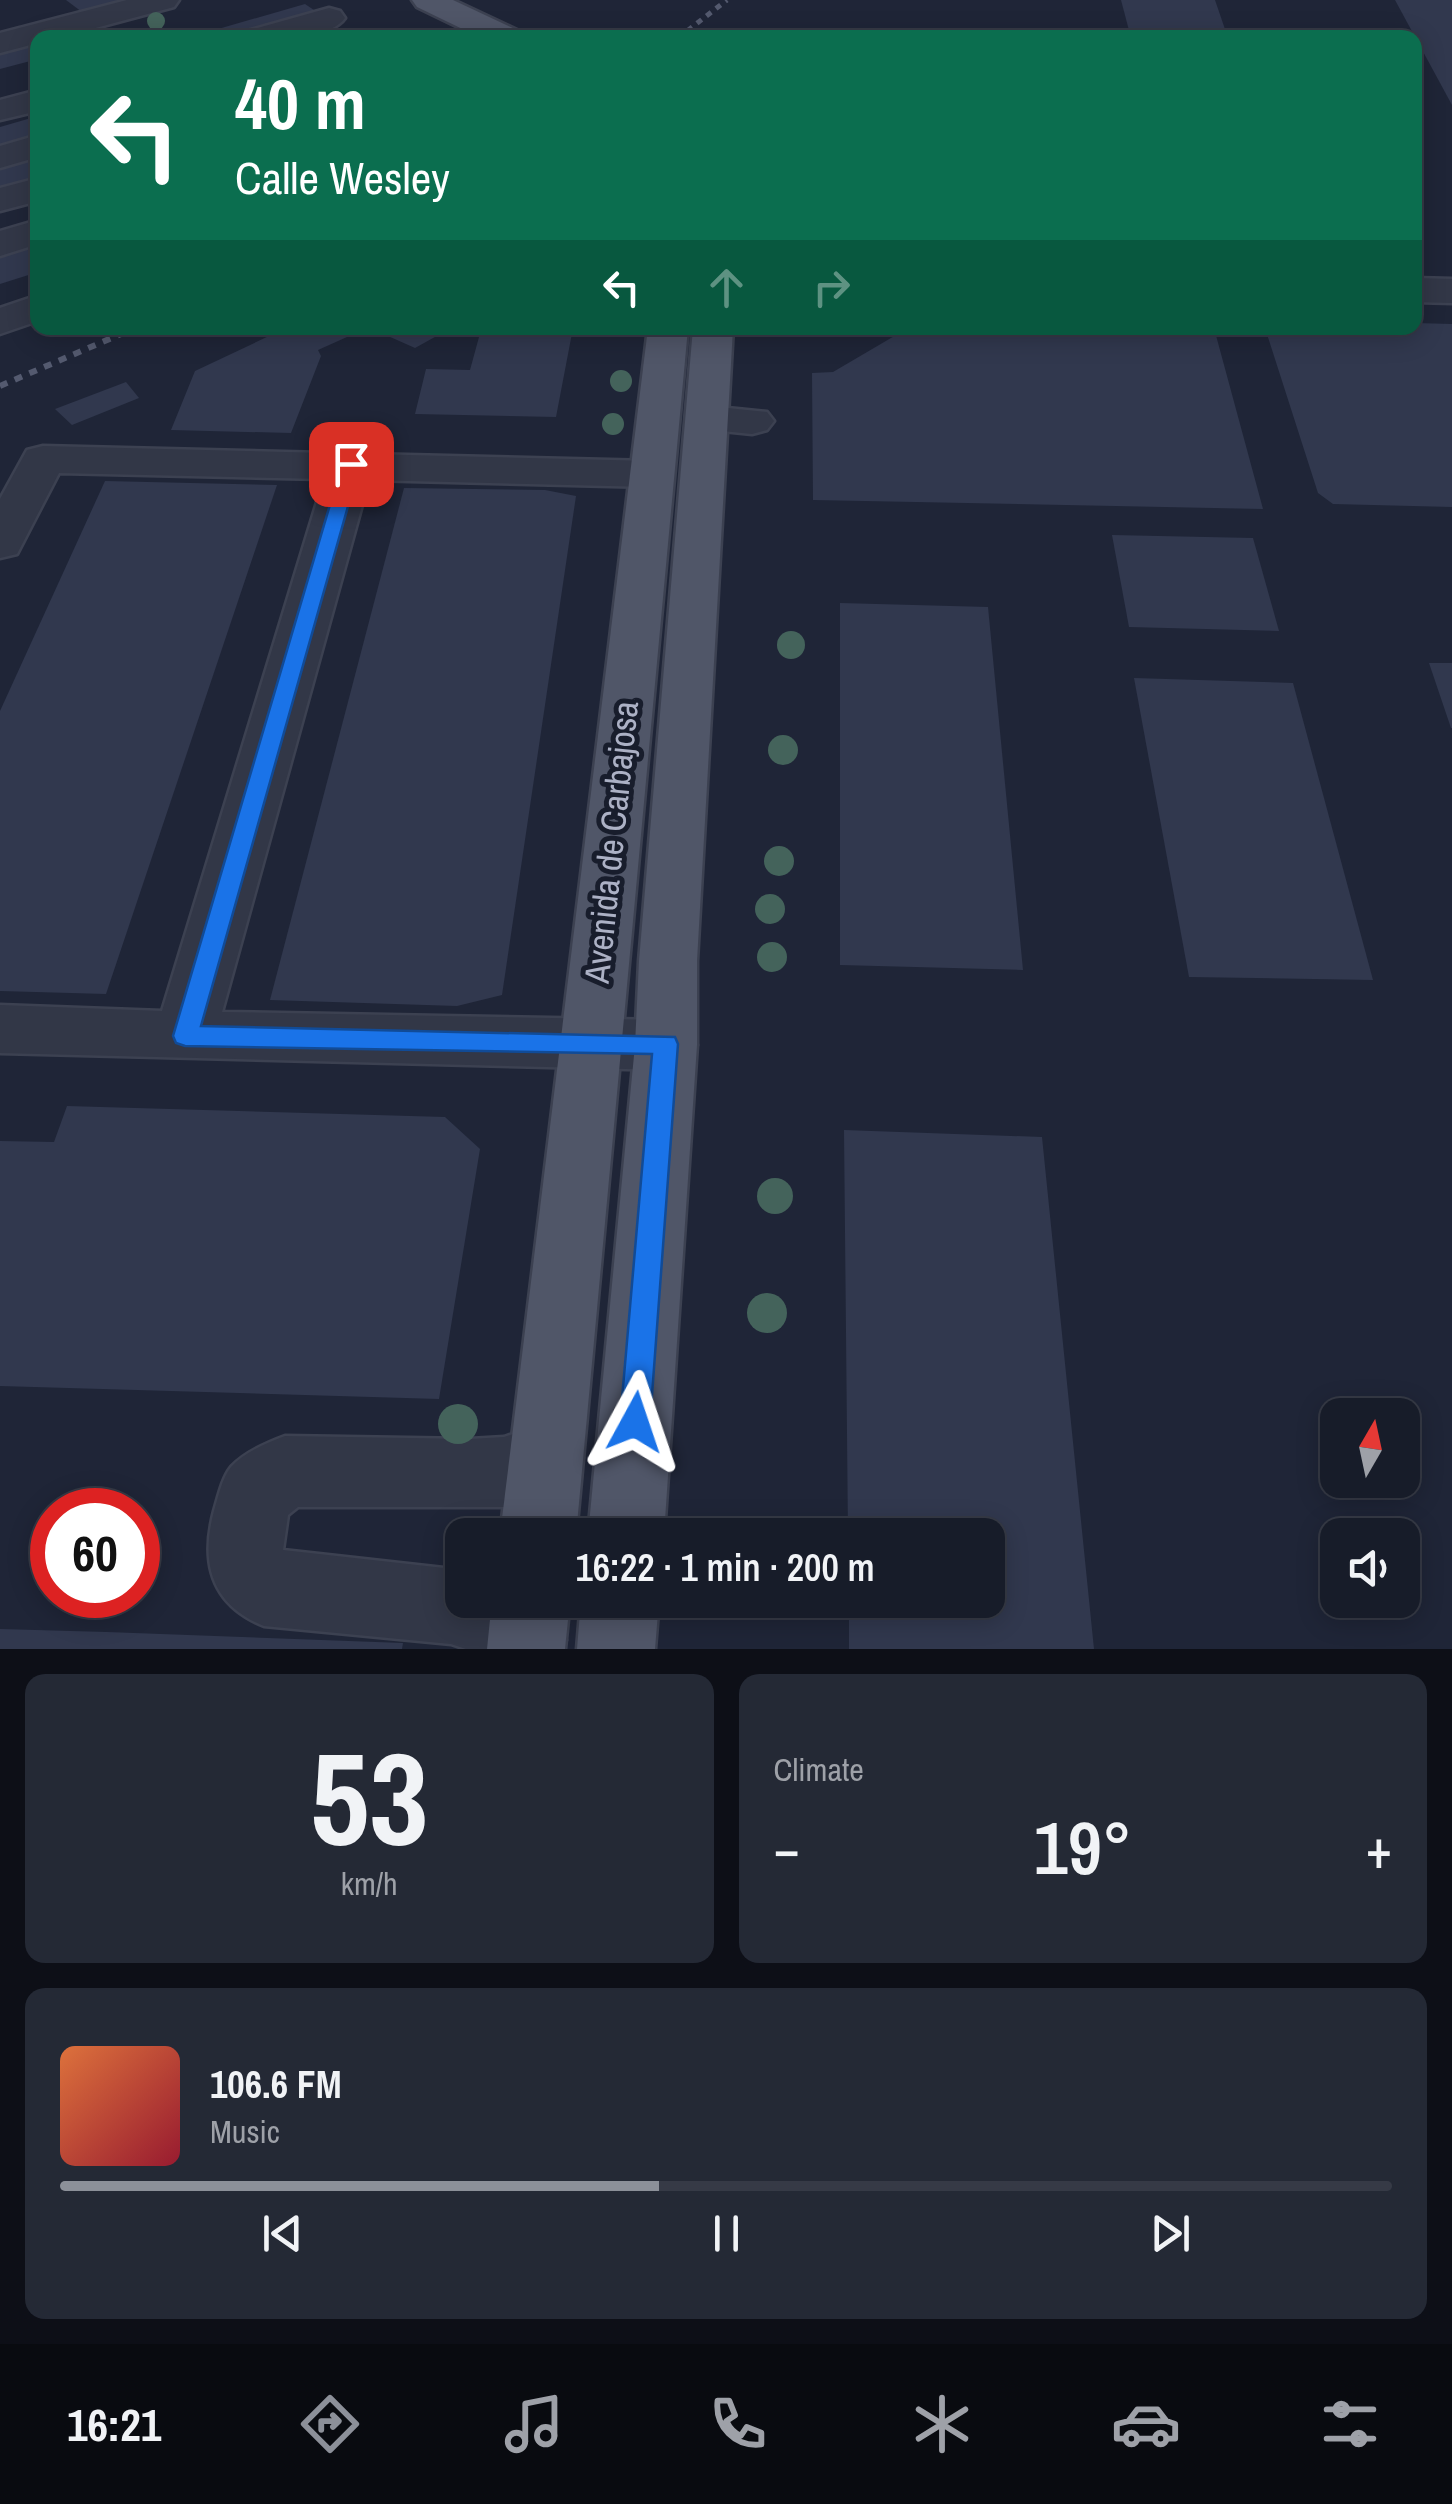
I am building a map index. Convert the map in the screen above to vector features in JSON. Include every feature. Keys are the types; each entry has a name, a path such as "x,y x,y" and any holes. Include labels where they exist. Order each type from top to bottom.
{"main road":[{"path":"428,0 491,30"},
{"name":"Avenida de Carbajosa","path":"540,1518 667,335"},
{"name":"Avenida de Carbajosa","path":"627,1518 666,1044 668,961 730,420 714,335"},
{"path":"616,1649 619,1618"}],"street":[{"path":"52,30 163,0"},
{"path":"286,30 328,18"},
{"path":"0,44 30,36"},
{"path":"0,110 30,102"},
{"path":"0,157 30,148"},
{"path":"0,200 30,191"},
{"path":"0,244 30,235"},
{"path":"1422,290 1452,291"},
{"path":"0,322 30,310"},
{"path":"0,544 43,460 351,464 651,474"},
{"path":"185,1036 351,464"},
{"path":"0,1029 666,1044"},
{"path":"528,1630 452,1605 264,1588 244,1561 246,1533 256,1494 285,1472 470,1474 504,1472 546,1458"}],"building":[{"path":"66,0 124,0 124,1 82,12"},
{"path":"1121,0 1215,0 1225,30 1129,30"},
{"path":"1395,0 1452,0 1452,105 1422,50 1422,30 1411,30"},
{"path":"305,4 323,16 275,30 215,30"},
{"path":"30,43 30,61 0,69 0,51"},
{"path":"30,118 30,138 0,146 0,127"},
{"path":"30,159 30,181 0,192 0,168"},
{"path":"30,248 30,275 0,284 0,257"},
{"path":"1422,323 1452,324 1452,507 1333,504 1318,493 1267,335 1422,335"},
{"path":"271,335 351,335 318,350 321,356 291,433 171,430 195,371"},
{"path":"386,335 438,335 415,348"},
{"path":"572,335 556,417 415,414 426,369 470,370 479,337"},
{"path":"896,335 1216,335 1263,509 813,500 812,373 833,372"},
{"path":"126,382 139,398 72,425 55,409"},
{"path":"105,481 277,485 106,994 0,991 0,711"},
{"path":"404,488 545,490 576,496 502,995 457,1006 270,1000"},
{"path":"1112,535 1253,538 1279,631 1129,627"},
{"path":"840,603 988,607 1023,970 840,965"},
{"path":"1429,663 1452,663 1452,728 1451,728"},
{"path":"1134,678 1293,683 1373,980 1189,977"},
{"path":"67,1106 445,1117 480,1149 439,1399 0,1386 0,1141 54,1142"},
{"path":"844,1130 1042,1137 1094,1649 849,1649 849,1618 1005,1618 1005,1518 848,1518"},
{"path":"0,1629 403,1643 402,1649 0,1649"}],"railway":[{"path":"688,30 727,0"},
{"path":"0,386 119,335"}],"route":[{"path":"351,464 185,1036 666,1044 635,1422"}]}
